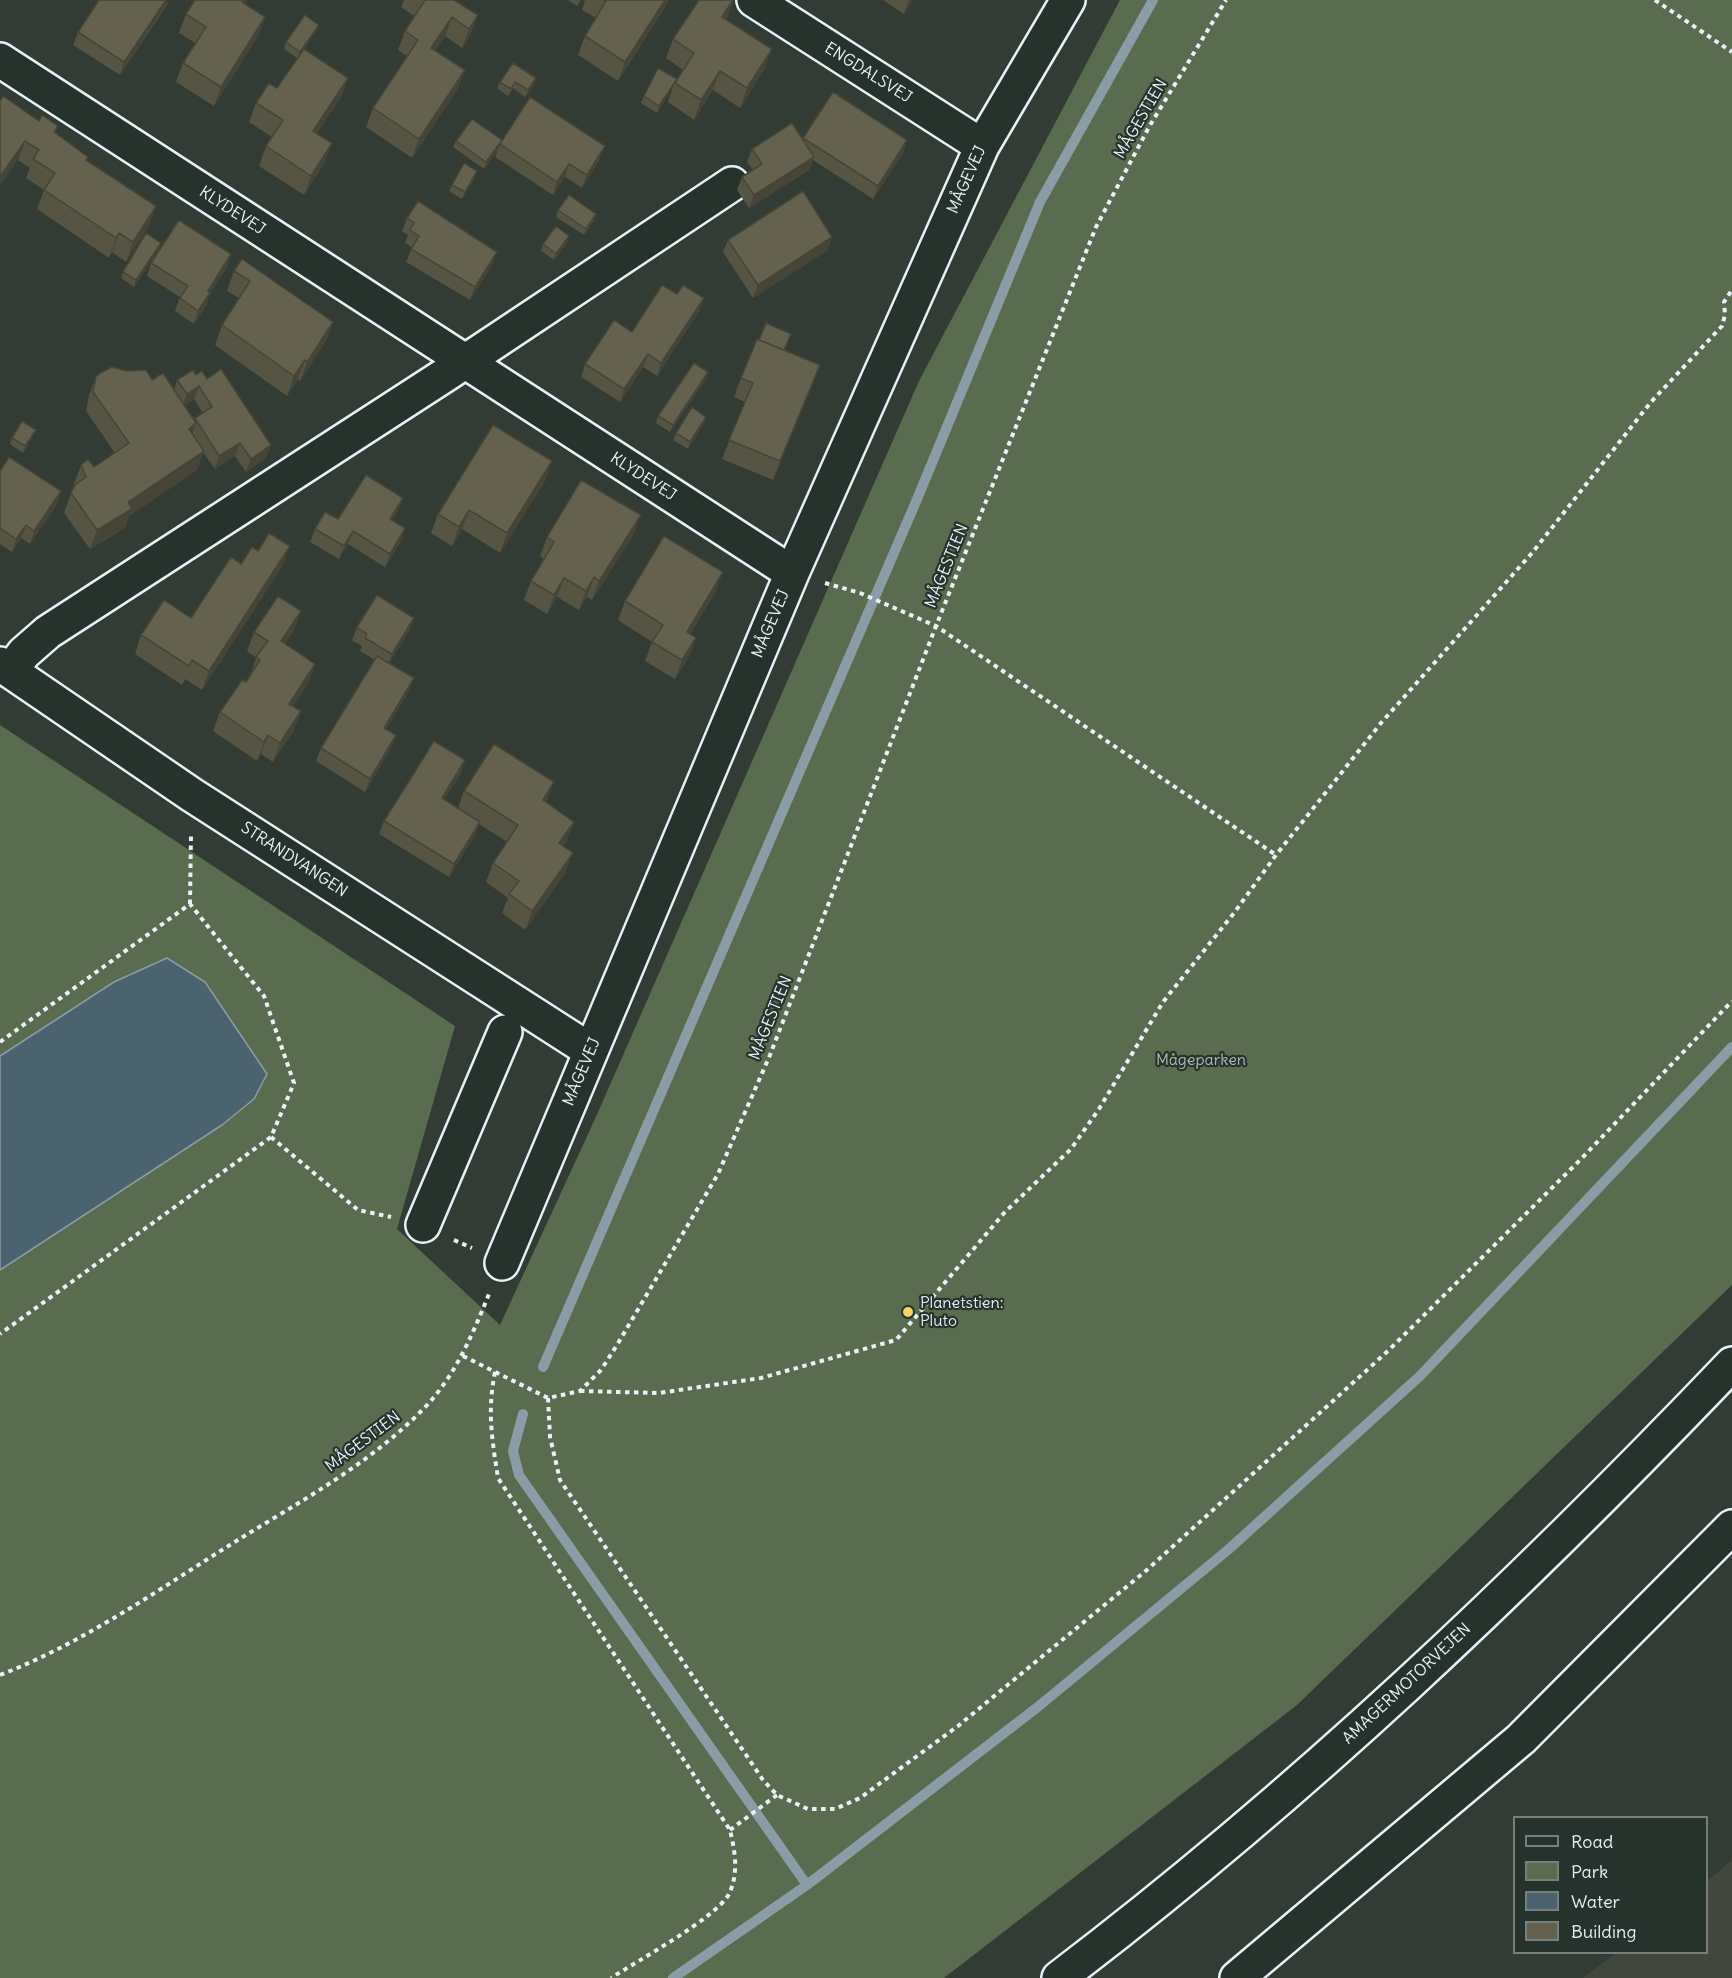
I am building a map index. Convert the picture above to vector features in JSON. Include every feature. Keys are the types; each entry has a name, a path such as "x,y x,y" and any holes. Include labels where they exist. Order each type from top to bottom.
{"main road":[{"name":"ENGDALSVEJ","path":"754,0 982,146"},
{"name":"MÅGEVEJ","path":"502,1263 792,573 982,146 1068,0"},
{"name":"KLYDEVEJ","path":"0,60 792,573"},
{"path":"5,668 48,632 464,362 732,184"},
{"name":"STRANDVANGEN","path":"5,668 192,795 591,1051"},
{"path":"423,1225 505,1032"},
{"name":"AMAGERMOTORVEJEN","path":"1059,1978 1165,1897 1303,1779 1444,1652 1618,1484 1732,1364"},
{"path":"1237,1978 1521,1739 1732,1527"}],"path":[{"name":"MÅGESTIEN","path":"580,1391 601,1370 617,1345 718,1174 770,1055 936,626 1096,227 1149,127 1226,0"},
{"path":"1655,0 1732,52"},
{"path":"463,1356 548,1398 580,1391 659,1393 761,1378 896,1340 1005,1212 1071,1149 1099,1109 1163,1002 1234,913 1276,855 1380,723 1532,553 1651,402 1722,326 1725,315 1724,302 1732,290"},
{"path":"860,593 936,626 1276,855"},
{"path":"0,1334 270,1137 294,1083 264,996 190,904 191,825"},
{"path":"0,1042 190,904"},
{"path":"548,1398 550,1437 560,1480 763,1780 777,1795 808,1809 835,1809 860,1798 958,1726 1148,1569 1389,1350 1583,1157 1732,1001"},
{"path":"270,1137 358,1210 423,1225 502,1263"},
{"name":"MÅGESTIEN","path":"0,1675 31,1663 126,1611 319,1489 398,1434 430,1402 463,1356 502,1263"},
{"path":"495,1372 490,1398 489,1423 498,1478 730,1830 736,1856 734,1876 728,1895 710,1913 611,1978"},
{"path":"730,1830 777,1795"}],"shaded area":[{"path":"1732,1860 1732,1978 1583,1978 1615,1954 1708,1954 1708,1880"}],"green space":[{"name":"Mågeparken","path":"1120,0 1732,0 1732,1285 1297,1705 944,1978 0,1978 0,725 455,1026 397,1229 500,1325 595,1119 919,381"}],"water":[{"path":"167,958 205,982 267,1074 254,1099 222,1125 0,1270 0,1056 114,982"}],"building":[{"path":"99,0 166,0 124,62 78,32"},
{"path":"195,0 243,0 242,2 265,17 221,87 183,63 206,27 186,14"},
{"path":"425,0 454,0 478,15 469,29 452,17 431,48 465,70 419,139 373,108 418,40 405,31"},
{"path":"604,0 665,0 625,62 585,36 606,1"},
{"path":"699,0 733,0 722,17 772,49 747,88 720,71 701,100 675,83 694,53 673,39"},
{"path":"305,15 319,25 300,52 286,42"},
{"path":"304,49 348,78 313,131 332,143 311,176 266,146 283,120 256,103 269,83 277,88"},
{"path":"513,63 536,78 528,90 515,82 511,89 500,82"},
{"path":"658,68 677,79 659,106 644,96"},
{"path":"833,92 907,140 878,186 803,138"},
{"path":"3,96 39,121 42,115 58,126 54,132 88,157 86,160 156,206 133,242 119,233 116,238 44,190 55,173 33,159 39,150 25,141 0,177 0,101"},
{"path":"530,97 605,146 587,175 569,164 557,182 500,144"},
{"path":"472,119 502,140 486,162 456,141"},
{"path":"792,123 814,157 754,195 742,177 762,164 752,149"},
{"path":"464,163 477,171 465,192 452,185"},
{"path":"803,191 832,237 758,285 728,240"},
{"path":"569,195 596,214 586,229 558,210"},
{"path":"418,201 497,252 475,287 411,249 419,236 410,230 414,223 407,218"},
{"path":"179,220 231,254 198,311 180,298 188,286 151,263"},
{"path":"556,226 569,236 556,254 543,244"},
{"path":"146,233 161,243 136,280 123,272"},
{"path":"242,259 333,322 307,362 305,360 294,376 222,325 250,281 234,271"},
{"path":"662,285 677,294 683,285 704,298 661,363 648,354 624,389 585,364 614,320 632,332"},
{"path":"766,323 791,334 784,350 759,340"},
{"path":"757,339 820,365 780,461 729,440 753,383 741,378"},
{"path":"694,363 708,372 673,425 658,416"},
{"path":"111,367 128,371 146,370 152,380 163,373 196,423 189,429 204,451 128,502 132,509 97,530 71,493 75,485 86,477 81,465 88,459 94,467 129,443 93,392 96,376"},
{"path":"221,369 271,445 251,459 240,443 219,456 195,418 212,407 199,386 187,394 177,380 193,370 196,375 202,371 207,379"},
{"path":"692,407 706,417 690,442 676,433"},
{"path":"22,421 36,430 25,446 12,438"},
{"path":"493,425 552,461 507,533 469,510 459,527 438,514"},
{"path":"9,457 61,491 34,531 26,525 16,539 0,528 0,471"},
{"path":"366,475 403,498 390,519 405,528 390,554 353,531 344,546 315,529 325,512 338,519"},
{"path":"581,480 641,515 599,581 594,577 586,591 564,578 554,595 531,581 554,542 547,537"},
{"path":"269,533 290,546 209,671 192,660 189,666 141,635 164,600 191,618 231,557 241,564 252,547 258,551"},
{"path":"664,536 723,572 687,632 696,638 682,660 652,642 663,625 625,601"},
{"path":"377,595 414,618 392,654 365,638 367,634 357,627"},
{"path":"278,596 301,611 281,641 315,664 289,704 301,711 280,743 268,735 264,742 220,712 242,680 246,682 260,660 256,657 268,641 254,632"},
{"path":"377,656 414,678 384,728 396,735 370,779 321,748"},
{"path":"434,741 465,760 442,798 480,822 454,864 384,821"},
{"path":"494,744 554,782 543,800 574,822 559,843 573,853 532,911 509,894 519,881 493,863 518,825 464,791"}],"waterway":[{"path":"543,1367 915,504 1040,202 1153,0"},
{"path":"673,1978 807,1885 1039,1706 1229,1549 1420,1376 1732,1047"},
{"path":"523,1414 513,1451 519,1475 807,1885"}],"place":[{"name":"Planetstien: Pluto","path":"908,1312"}]}
